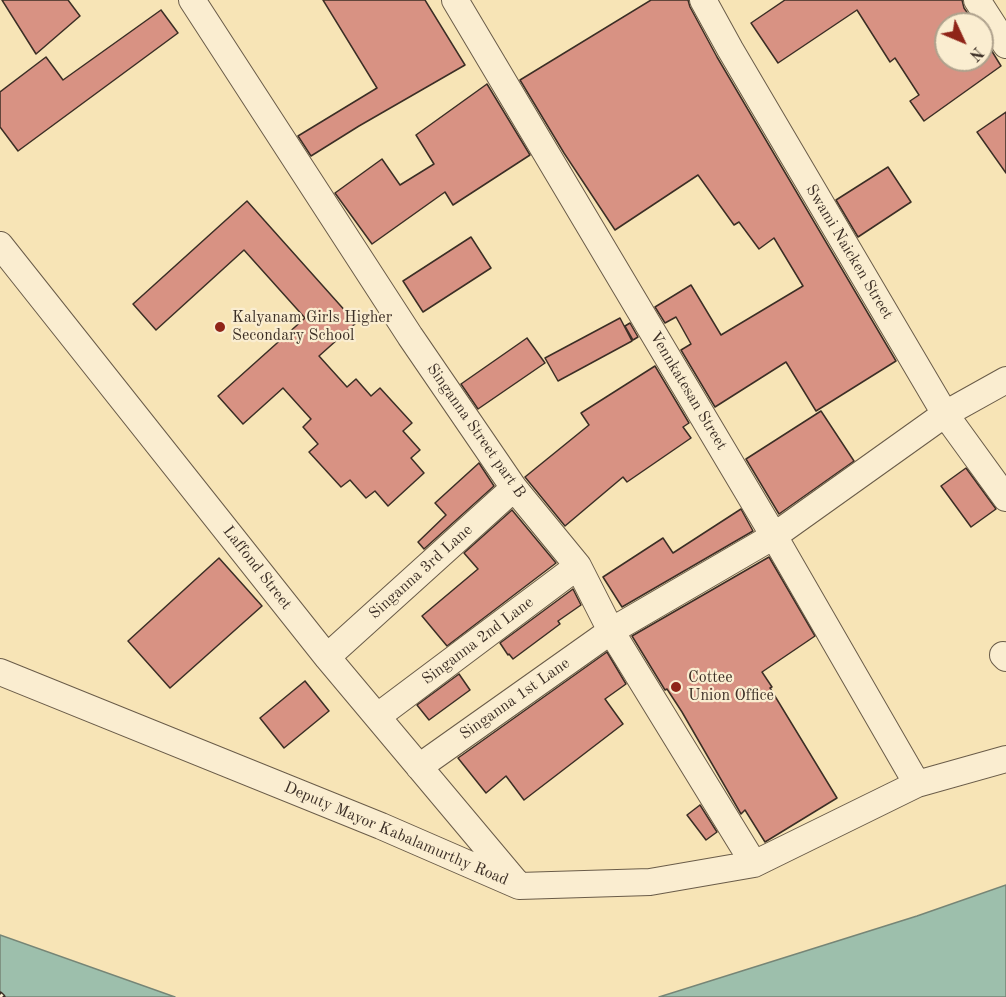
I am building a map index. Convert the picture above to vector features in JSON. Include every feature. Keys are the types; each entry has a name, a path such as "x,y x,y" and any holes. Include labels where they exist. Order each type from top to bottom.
{"street":[{"name":"Singanna Street part B","path":"192,0 410,336 514,488 578,566 611,631 754,864"},
{"name":"Vennkatesan Street","path":"455,0 774,536 917,784"},
{"name":"Swami Naicken Street","path":"703,0 945,414 1006,498"},
{"path":"977,0 1001,28"},
{"name":"Laffond Street","path":"0,245 327,657 519,886"},
{"name":"Singanna 1st Lane","path":"419,767 611,631 774,536 945,414 1006,380"},
{"name":"Singanna 3rd Lane","path":"327,657 514,488"},
{"name":"Singanna 2nd Lane","path":"378,716 578,566"},
{"name":"Deputy Mayor Kabalamurthy Road","path":"0,672 381,826 519,886 650,882 754,864 917,784 1006,759"}],"shaded area":[{"path":"1006,885 1006,997 659,997 917,916"},
{"path":"0,935 175,997 0,997"}],"building":[{"path":"2,0 68,0 80,16 36,54"},
{"path":"323,0 425,0 465,65 311,156 298,136 377,88"},
{"path":"651,0 688,0 717,57 896,361 816,411 786,362 715,407 681,350 691,344 676,317 665,323 655,307 691,285 721,335 803,286 774,238 759,249 739,222 734,225 698,175 615,230 564,153 520,80"},
{"path":"785,0 962,0 967,12 934,12 934,72 993,72 924,121 910,101 919,95 895,58 890,62 857,10 778,63 751,23"},
{"path":"161,10 178,33 18,151 0,127 0,92 46,57 63,80"},
{"path":"994,55 1001,66 994,71"},
{"path":"487,84 530,155 453,205 445,192 372,244 335,193 382,159 400,185 434,164 416,135"},
{"path":"1006,112 1006,173 977,132"},
{"path":"888,167 911,202 858,237 836,200"},
{"path":"247,201 356,323 319,356 347,387 356,379 371,396 380,388 412,423 403,431 420,450 411,458 424,473 388,506 375,491 366,498 350,480 341,487 309,452 318,444 303,427 311,419 283,388 243,424 218,396 305,318 244,250 156,330 133,304"},
{"path":"471,237 491,268 423,312 403,281"},
{"path":"620,318 632,341 558,381 545,358"},
{"path":"630,323 638,337 633,340 625,326"},
{"path":"527,338 545,363 478,409 461,384"},
{"path":"655,366 689,423 683,427 691,438 627,482 623,477 565,526 525,477 589,425 581,413"},
{"path":"821,411 854,461 779,514 746,459"},
{"path":"479,463 494,486 424,549 418,542 446,515 435,503"},
{"path":"966,468 996,509 971,527 941,486"},
{"path":"741,509 753,531 622,607 603,577 663,538 673,553"},
{"path":"512,510 556,563 447,646 422,616 478,569 464,553"},
{"path":"769,557 815,636 762,672 837,798 765,842 745,810 741,814 682,712 667,689 665,690 632,636"},
{"path":"219,558 262,606 170,688 128,641"},
{"path":"573,589 581,605 558,621 560,624 513,659 508,655 500,643"},
{"path":"607,652 626,684 605,699 623,724 524,800 506,776 486,793 458,758"},
{"path":"459,674 470,690 429,720 417,705"},
{"path":"305,681 329,711 284,748 260,718"},
{"path":"700,805 717,832 706,840 687,815"}],"place":[{"name":"Kalyanam Girls Higher Secondary School","path":"220,327"},
{"name":"Cottee Union Office","path":"676,687"}]}
